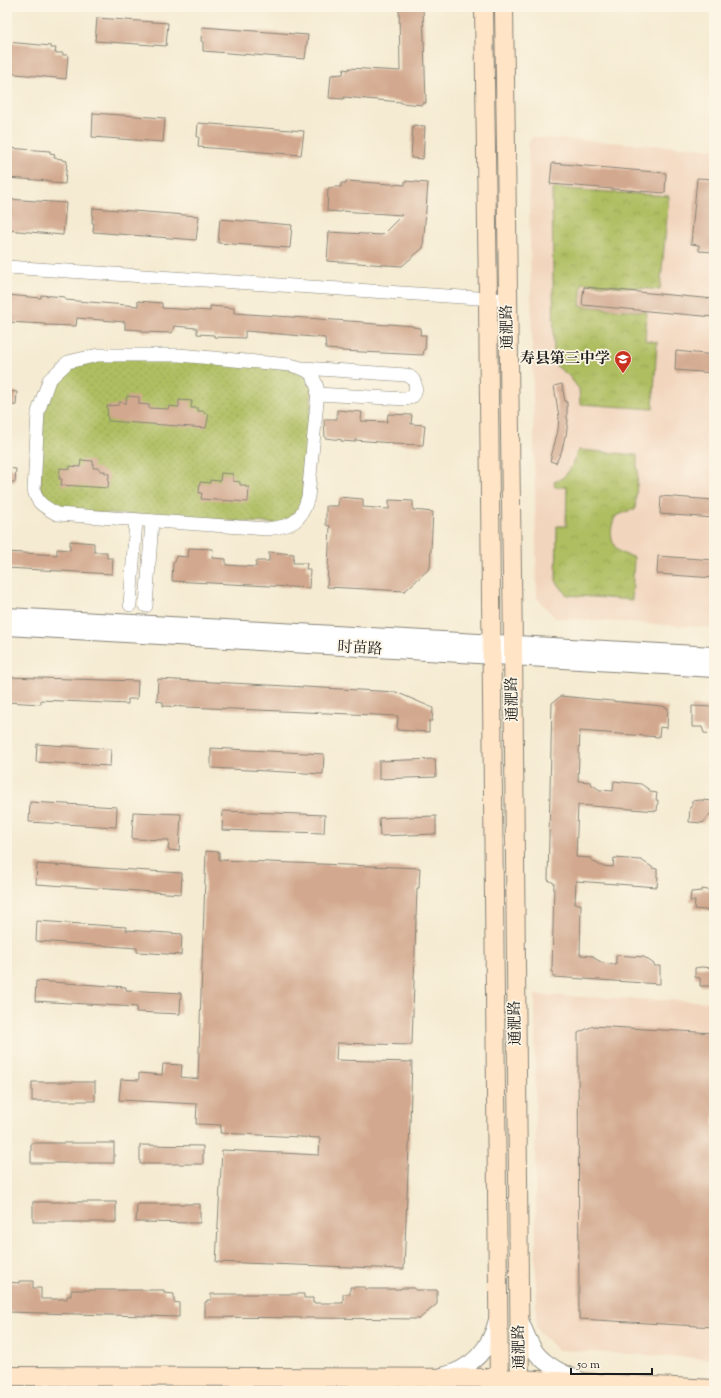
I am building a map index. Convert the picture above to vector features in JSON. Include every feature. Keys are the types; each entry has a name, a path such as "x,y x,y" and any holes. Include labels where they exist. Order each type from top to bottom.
{"main road":[{"name":"通淝路","path":"484,7 499,1385"},
{"name":"通淝路","path":"504,7 513,651 520,1385"},
{"path":"7,1376 434,1378 499,1385 585,1383 714,1389"}],"street":[{"path":"7,267 508,300"},
{"path":"304,368 314,378 317,394 308,497 305,510 296,521 283,527 267,529 57,514 43,506 36,499 34,490 38,412 48,380 68,362 98,355 179,355 290,365 304,368 406,376 412,378 416,385 416,390 413,396 403,400 317,394"},
{"path":"130,605 136,520"},
{"path":"146,606 152,521"},
{"name":"时苗路","path":"7,616 491,650"},
{"name":"时苗路","path":"7,627 513,651 714,655"},
{"name":"时苗路","path":"513,651 714,669"},
{"path":"434,1378 463,1369 472,1362 494,1334 498,1317"},
{"path":"520,1318 529,1341 538,1354 553,1368 585,1383"}],"shaded area":[{"name":"寿县第三中学","path":"532,137 714,149 714,628 555,618 537,598 528,142"},
{"path":"535,995 714,1002 714,1359 557,1350 536,1328"}],"green space":[{"path":"552,188 669,196 660,290 582,283 580,306 647,312 645,340 657,342 653,409 580,404 579,389 569,376 554,364"},
{"path":"100,358 178,358 287,367 313,380 302,509 285,524 59,511 40,499 43,413 51,381 72,365"},
{"path":"579,450 637,455 638,471 635,510 631,510 616,516 611,531 613,541 618,550 634,557 632,600 567,595 556,581 557,526 566,526 567,487 555,487 554,482 567,473"}],"building":[{"path":"399,7 423,7 426,103 423,103 423,105 344,97 344,99 329,98 331,75 343,74 344,69 400,71"},
{"path":"97,18 168,23 166,46 95,41"},
{"path":"202,27 308,35 305,59 203,51 203,42 201,41"},
{"path":"7,42 51,46 51,48 56,48 55,53 63,53 63,55 68,55 66,79 7,73"},
{"path":"93,113 165,118 163,142 92,137"},
{"path":"198,123 304,131 301,155 198,147"},
{"path":"413,125 425,126 423,159 411,158"},
{"path":"7,148 50,151 50,153 55,154 54,158 67,161 65,184 51,183 51,181 7,178"},
{"path":"552,163 666,173 665,193 550,184"},
{"path":"697,178 714,179 714,252 699,251 699,245 691,244"},
{"path":"346,181 405,185 405,181 428,183 423,248 402,266 327,261 329,232 382,235 402,215 327,211 328,188 341,187 341,183 346,183"},
{"path":"7,199 66,203 63,235 7,230"},
{"path":"93,208 199,216 196,240 93,232"},
{"path":"220,219 292,225 290,248 218,243"},
{"path":"584,287 714,299 714,317 582,305"},
{"path":"7,295 41,298 41,295 65,297 65,300 138,306 138,301 162,303 162,308 210,311 210,306 234,308 234,313 413,326 421,328 420,335 426,335 425,349 423,355 342,351 326,349 325,338 246,331 245,338 214,337 214,335 197,334 197,328 174,326 172,333 142,332 142,330 125,329 125,322 77,318 76,326 7,322"},
{"path":"676,351 714,355 714,373 675,370"},
{"path":"562,384 565,402 567,402 568,420 566,436 556,463 550,461 558,430 559,417 554,386"},
{"path":"7,391 17,392 16,405 7,406"},
{"path":"127,396 139,397 139,404 149,405 149,408 168,409 169,406 179,407 179,400 192,401 191,408 198,408 198,411 204,411 204,413 209,414 206,428 108,421 107,406 119,405 119,402 126,403"},
{"path":"337,410 362,412 361,421 387,422 388,414 412,415 411,424 425,425 423,445 392,444 355,440 355,442 341,441 342,440 325,438 324,419 337,419"},
{"path":"81,460 93,461 93,468 100,468 100,471 105,471 105,473 109,474 108,488 61,485 62,479 59,479 60,468 70,469 70,466 80,467"},
{"path":"7,468 16,469 15,482 7,482"},
{"path":"221,473 233,474 233,481 240,482 240,485 249,487 248,502 201,499 202,493 199,493 200,482 210,483 210,480 220,481"},
{"path":"661,496 714,500 714,518 660,514"},
{"path":"339,497 363,499 363,507 389,509 389,500 413,501 413,510 433,512 430,568 405,591 327,587 330,526 326,525 326,506 338,506"},
{"path":"70,541 94,543 94,552 107,552 107,558 113,558 112,574 7,568 7,552 57,555 57,549 70,550"},
{"path":"189,548 213,549 212,558 226,559 226,565 256,567 256,561 269,561 269,552 294,554 293,563 307,563 306,569 310,569 309,588 172,581 173,562 175,562 176,556 188,557"},
{"path":"658,556 714,560 714,578 657,574"},
{"path":"7,677 138,681 137,699 128,699 128,704 41,700 41,704 7,702"},
{"path":"158,679 396,692 433,708 432,721 429,721 429,732 397,730 398,716 163,706 163,702 157,701"},
{"path":"561,696 662,706 668,708 667,728 660,727 659,737 580,731 578,781 591,782 591,784 600,790 613,791 614,781 641,784 651,792 657,793 657,811 578,805 576,857 591,858 591,860 601,866 613,867 614,858 641,860 652,868 657,869 658,877 657,887 576,881 575,904 581,904 580,955 594,956 594,958 603,963 616,965 616,955 644,957 654,964 654,966 660,966 660,984 553,977 554,883 548,880 552,703"},
{"path":"692,706 714,707 714,734 704,733 702,727 692,727"},
{"path":"37,744 111,749 110,766 36,762"},
{"path":"211,748 324,754 323,774 211,768"},
{"path":"435,759 436,777 379,779 379,761"},
{"path":"692,801 714,801 714,809 703,823 689,822"},
{"path":"30,802 117,807 116,827 29,822"},
{"path":"223,811 325,815 324,833 222,830"},
{"path":"133,812 181,814 179,851 168,850 169,840 132,839"},
{"path":"436,816 436,834 380,836 379,818"},
{"path":"206,851 219,852 219,860 420,868 419,888 417,888 412,1045 337,1043 336,1060 412,1062 404,1269 216,1262 222,1150 319,1155 320,1138 220,1133 221,1125 196,1124 197,1104 119,1100 121,1079 139,1080 139,1073 162,1075 163,1064 182,1065 181,1077 198,1079"},
{"path":"37,864 182,873 181,894 36,884"},
{"path":"702,889 714,891 714,911 694,909 695,901 690,901 691,892 702,891"},
{"path":"37,921 126,927 126,930 182,934 181,955 137,952 137,948 36,941"},
{"path":"695,968 714,968 713,986 700,986 700,978 695,977"},
{"path":"36,981 126,987 126,990 181,993 180,1014 136,1012 137,1007 35,1001"},
{"path":"593,1026 714,1033 714,1327 579,1319 578,1033"},
{"path":"32,1082 95,1082 95,1101 32,1101"},
{"path":"31,1143 114,1143 114,1163 31,1163"},
{"path":"140,1145 203,1146 203,1164 140,1164"},
{"path":"33,1202 116,1202 116,1222 33,1222"},
{"path":"137,1204 200,1204 200,1223 136,1222"},
{"path":"19,1281 33,1281 33,1288 41,1288 41,1299 67,1299 67,1296 71,1296 71,1290 164,1290 164,1293 174,1294 174,1302 179,1303 179,1317 7,1312 7,1282 19,1283"},
{"path":"350,1287 365,1287 365,1289 415,1288 415,1290 437,1290 437,1304 419,1319 205,1317 205,1302 207,1302 207,1300 211,1300 211,1294 304,1294 304,1298 313,1298 313,1303 343,1303 343,1294 350,1294"}],"place":[{"name":"寿县第三中学","path":"623,374"}]}
